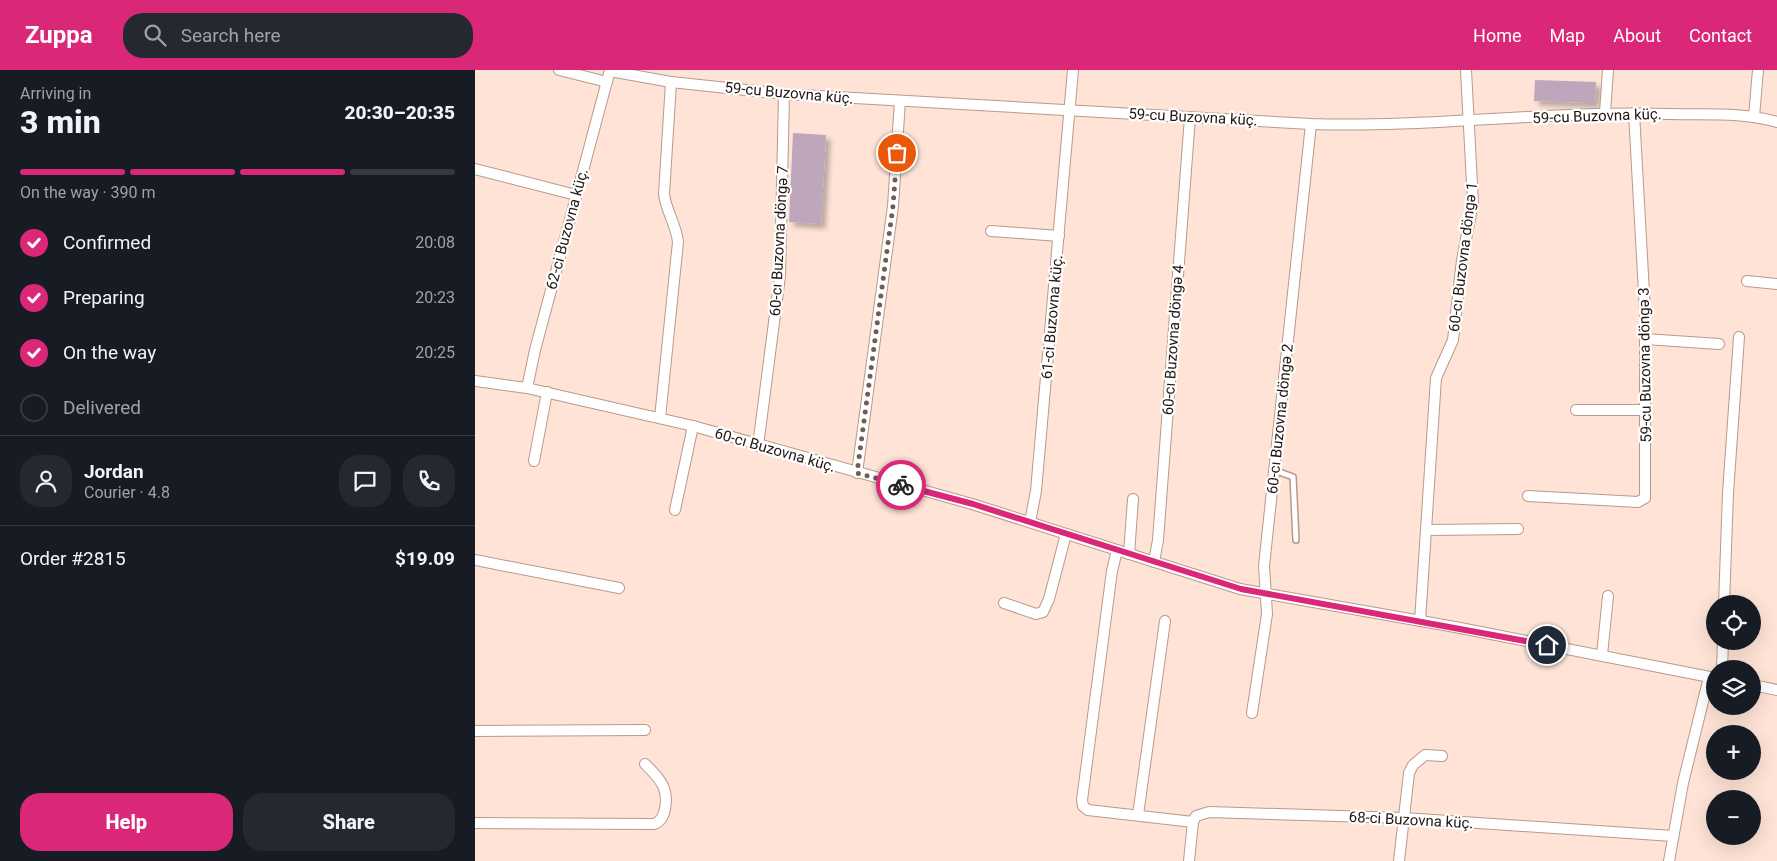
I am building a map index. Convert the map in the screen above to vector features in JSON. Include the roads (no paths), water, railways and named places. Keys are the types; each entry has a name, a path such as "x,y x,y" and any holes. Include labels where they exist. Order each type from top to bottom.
{"street":[{"path":"559,70 607,82"},
{"name":"62-ci Buzovna küç.","path":"527,388 535,350 610,70"},
{"name":"59-cu Buzovna küç.","path":"610,70 671,82 784,94 1311,124 1360,125 1605,113 1754,117 1777,122"},
{"name":"61-ci Buzovna küç.","path":"1030,522 1037,491 1073,70"},
{"name":"60-cı Buzovna döngə 1","path":"1420,621 1436,378 1453,340 1462,260 1473,203 1467,70"},
{"path":"1605,113 1608,70"},
{"path":"1754,117 1758,70"},
{"path":"660,418 678,242 675,225 665,203 664,194 671,82"},
{"name":"60-cı Buzovna döngə 7","path":"758,446 780,276 784,94"},
{"path":"857,473 893,206 900,101"},
{"name":"59-cu Buzovna döngə 3","path":"1527,496 1642,501 1646,493 1645,339 1634,113"},
{"name":"60-cı Buzovna döngə 4","path":"1154,562 1158,540 1190,117"},
{"name":"60-cı Buzovna döngə 2","path":"1252,714 1267,614 1264,575 1311,124"},
{"path":"475,170 576,195"},
{"path":"991,231 1059,236"},
{"path":"1747,281 1777,284"},
{"path":"1724,595 1728,493 1739,337"},
{"path":"1645,339 1719,344"},
{"name":"60-cı Buzovna küç.","path":"475,381 547,392 693,426 758,446 973,504 1221,584 1266,594 1601,655 1706,677"},
{"path":"534,461 547,392"},
{"path":"1576,410 1645,410"},
{"path":"675,510 693,426"},
{"path":"1129,554 1133,499"},
{"path":"1427,530 1518,529"},
{"path":"1004,603 1036,614 1043,612 1049,600 1066,534"},
{"path":"1117,550 1112,571 1082,800 1083,806 1088,810 1193,822 1189,861"},
{"path":"475,560 619,588"},
{"path":"1601,655 1608,596"},
{"path":"1138,815 1165,621"},
{"path":"1761,687 1777,690"},
{"path":"1669,861 1673,836 1706,702"},
{"path":"475,732 645,730"},
{"path":"1399,861 1409,773 1413,765 1425,755 1442,756"},
{"path":"475,823 654,824 663,818 664,787 645,764"},
{"name":"68-ci Buzovna küç.","path":"1193,822 1196,816 1209,812 1404,818 1673,836"}],"lane":[{"path":"1274,470 1293,477 1296,540"}]}
